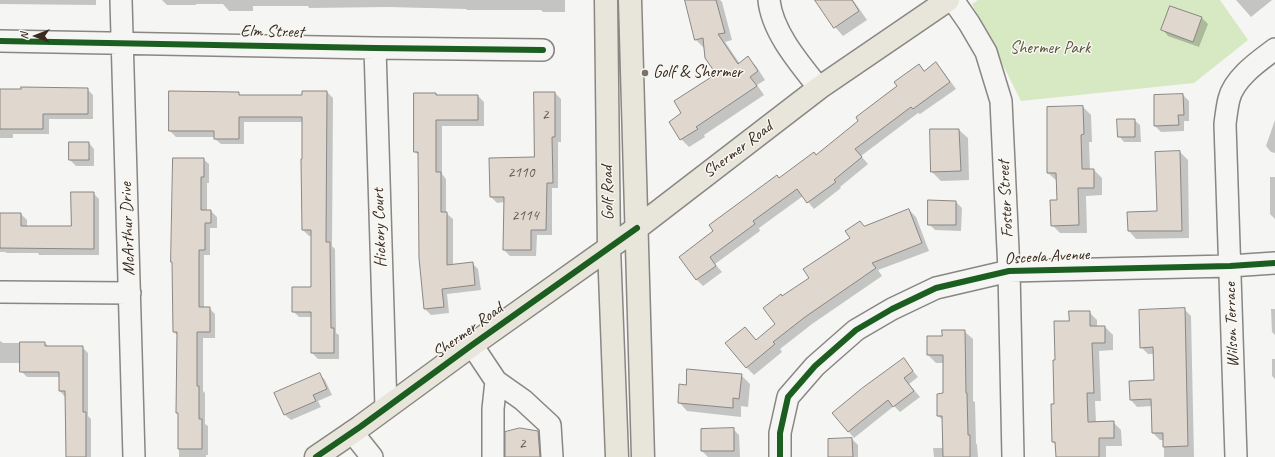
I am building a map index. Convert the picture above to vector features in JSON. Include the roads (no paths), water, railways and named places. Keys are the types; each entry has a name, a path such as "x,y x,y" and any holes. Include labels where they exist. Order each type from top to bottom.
{"main road":[{"name":"Golf Road","path":"606,0 609,248 617,457"},
{"name":"Golf Road","path":"630,0 643,457"},
{"name":"Shermer Road","path":"316,457 637,228 819,88 948,0"}],"street":[{"name":"McArthur Drive","path":"121,0 134,457"},
{"path":"769,0 777,28 794,56 819,88"},
{"name":"Foster Street","path":"953,0 969,22 986,52 1001,101 1009,271 1013,457"},
{"name":"Elm Street","path":"0,41 543,50"},
{"name":"Hickory Court","path":"374,48 386,408"},
{"name":"Wilson Terrace","path":"1236,457 1225,124 1229,98 1241,78 1275,48"},
{"name":"Osceola Avenue","path":"780,457 780,433 788,397 815,366 856,330 892,309 936,288 1009,271 1230,266 1275,263"},
{"path":"0,292 130,293"},
{"path":"472,345 496,381 523,400 550,425 552,457"},
{"path":"493,457 493,409 496,381"},
{"path":"352,432 372,457"}],"place":[{"name":"Golf & Shermer","path":"645,73"}],"park label":[{"name":"Shermer Park","path":"1050,49"}]}
